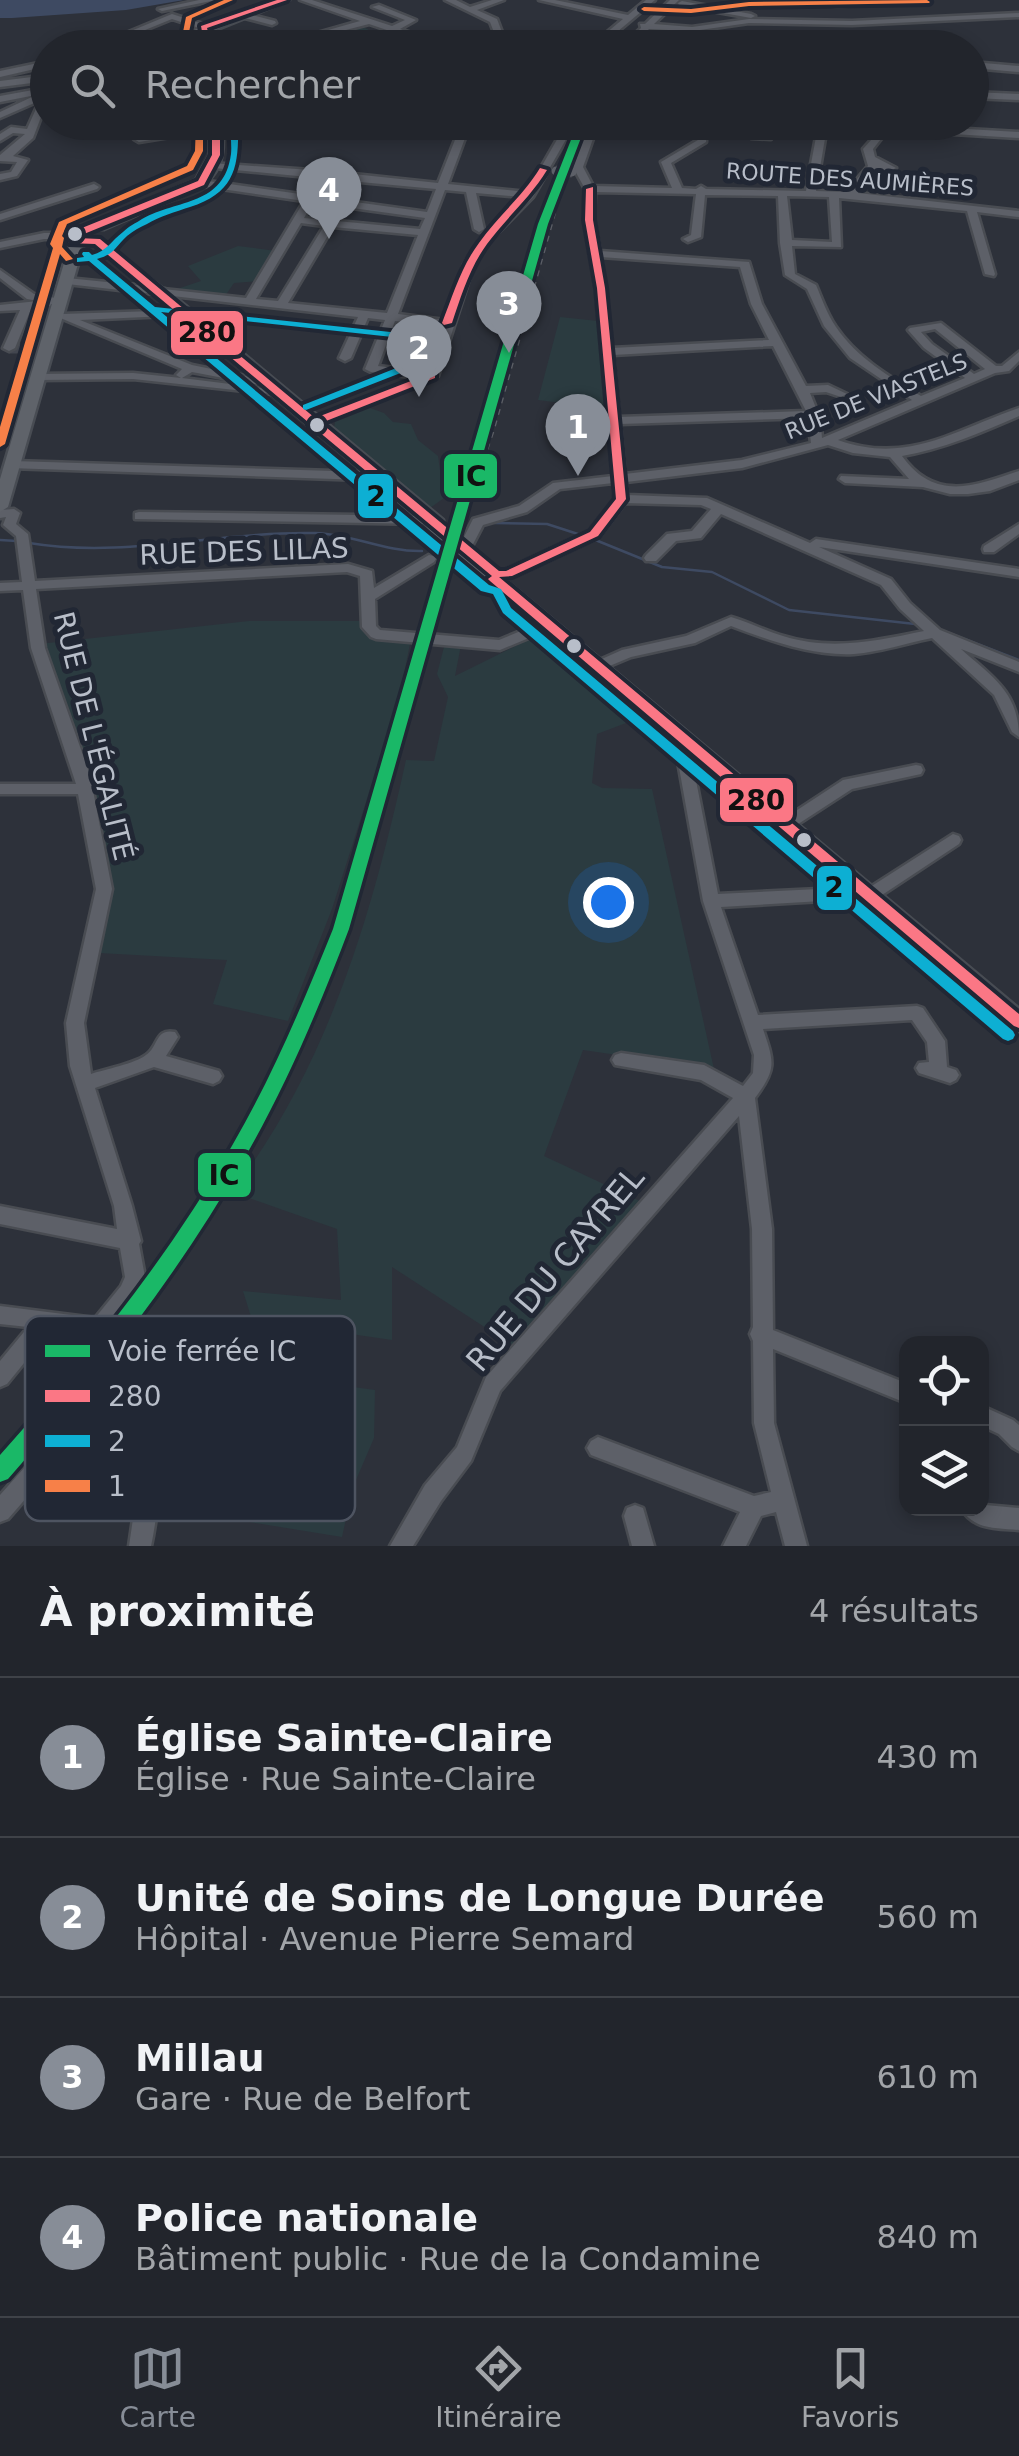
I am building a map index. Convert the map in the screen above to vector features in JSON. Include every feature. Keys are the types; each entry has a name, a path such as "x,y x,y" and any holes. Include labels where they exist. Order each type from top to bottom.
{"main road":[{"path":"207,28 284,0"},
{"path":"0,511 67,281 74,240 102,232 119,215 200,183 214,164 218,140"},
{"path":"163,295 370,474 459,542 550,624 1016,1014"},
{"path":"428,520 444,538 504,581"}],"street":[{"path":"167,18 159,9 212,0"},
{"path":"304,0 396,30"},
{"path":"328,20 390,0"},
{"path":"446,0 477,11 497,26 496,30"},
{"path":"477,11 500,0"},
{"path":"547,0 627,17"},
{"path":"612,30 651,0"},
{"path":"784,0 837,4 910,0 927,19"},
{"path":"640,30 680,1 764,20 825,23 1019,15"},
{"path":"968,5 991,16"},
{"path":"376,7 412,20 393,29"},
{"path":"244,15 272,24"},
{"path":"1007,16 1018,30"},
{"path":"136,30 181,17 207,28"},
{"path":"946,18 956,30"},
{"path":"643,26 692,29 764,20"},
{"path":"339,30 371,21"},
{"path":"880,22 889,30"},
{"path":"825,23 830,30"},
{"path":"202,30 207,28"},
{"path":"989,66 1019,69"},
{"path":"0,74 30,67"},
{"path":"0,84 30,80"},
{"path":"16,95 30,103"},
{"path":"0,98 30,96"},
{"path":"989,96 1019,97"},
{"path":"0,115 30,103"},
{"path":"0,138 11,130 30,132 28,138 2,158"},
{"path":"989,132 1019,134"},
{"path":"432,376 372,369 461,140"},
{"path":"432,376 468,264 485,240 530,194 561,140"},
{"path":"576,172 588,140"},
{"name":"ROUTE DES AUMIÈRES","path":"677,189 666,162 703,140"},
{"path":"811,193 820,140"},
{"path":"871,172 868,149 876,140"},
{"path":"0,177 14,174 23,160 2,158"},
{"path":"854,195 854,188 871,172 890,168 872,159"},
{"path":"214,164 530,194"},
{"path":"243,189 256,168"},
{"path":"504,581 588,537 621,498 623,478 597,254 589,220 590,189 576,172 543,170"},
{"path":"249,302 325,174"},
{"path":"281,305 358,177"},
{"path":"200,183 432,216"},
{"path":"0,216 94,187"},
{"path":"470,189 479,229"},
{"name":"ROUTE DES AUMIÈRES","path":"590,189 854,195 1019,214"},
{"path":"688,239 696,237 701,189"},
{"path":"782,192 790,275 812,287 820,318 840,342 880,376 922,402"},
{"path":"785,248 837,245 834,194"},
{"path":"971,207 990,274"},
{"path":"298,220 425,233"},
{"path":"102,232 163,295"},
{"path":"0,245 44,236 74,240"},
{"path":"597,254 742,261 774,344 814,414 822,443 862,454 927,451 1019,412"},
{"path":"0,274 29,303"},
{"path":"67,281 163,295 446,323"},
{"path":"9,348 29,303"},
{"path":"0,308 29,303 58,309 185,314"},
{"path":"58,309 189,368 271,387"},
{"path":"345,358 365,313"},
{"path":"974,379 913,333 920,326 937,324 1019,383"},
{"path":"608,352 774,344"},
{"name":"RUE DE VIASTELS","path":"459,542 478,522 523,509 556,486 742,464 822,443 999,370 1019,356"},
{"path":"176,382 189,368"},
{"path":"38,377 133,376 271,387"},
{"path":"312,423 432,376"},
{"path":"800,390 828,388 841,394"},
{"path":"616,421 814,414"},
{"path":"894,454 906,473 922,483"},
{"path":"13,465 370,474"},
{"path":"845,478 922,483 945,490 984,490 1019,476"},
{"path":"621,498 702,501 886,582 934,633 1000,692 1019,732"},
{"path":"650,558 672,537 696,535 719,508"},
{"name":"RUE DE L'ÉGALITÉ","path":"0,511 14,513 9,525 22,534 38,648 84,789 104,889 75,1023 85,1084 131,1241 135,1278 108,1316"},
{"path":"139,516 428,520"},
{"path":"990,549 1019,528"},
{"path":"785,538 1019,574"},
{"path":"368,598 429,559"},
{"name":"RUE DES LILAS","path":"0,587 348,568 367,574 369,627 376,634 500,645 550,624"},
{"path":"600,665 627,653 690,640 730,620 783,640 833,649 858,649 934,633 1019,667"},
{"path":"680,734 711,901 763,1055 762,1073 746,1096 762,1229 760,1334 764,1422 796,1546"},
{"path":"788,824 848,784 916,770"},
{"path":"0,789 84,789"},
{"path":"870,895 953,840"},
{"path":"711,901 822,895 850,878"},
{"path":"752,1022 917,1013 936,1041 938,1071"},
{"path":"154,1060 169,1037"},
{"path":"85,1084 154,1060 213,1076"},
{"path":"621,1060 704,1073 746,1096"},
{"name":"RUE DU CAYREL","path":"401,1546 433,1493 464,1454 493,1384 746,1096"},
{"path":"0,1215 131,1241"},
{"path":"0,1314 25,1318"},
{"path":"760,1334 899,1390"},
{"path":"0,1377 25,1347"},
{"path":"989,1419 1006,1427 1019,1440"},
{"path":"598,1448 754,1507 783,1500"},
{"path":"0,1511 25,1483"},
{"path":"734,1546 754,1507"},
{"path":"635,1516 643,1546"},
{"path":"989,1516 1019,1519"},
{"path":"140,1546 148,1521"}],"shaded area":[{"path":"238,246 276,251 258,281 234,283 225,296 177,289 201,281 188,266"},
{"path":"560,317 598,321 608,409 538,400"},
{"path":"370,408 384,413 393,422 411,424 418,440 438,456 444,498 430,508 334,428 335,422"},
{"path":"249,621 363,621 364,633 371,637 411,639 399,698 332,909 288,1021 213,1004 227,960 99,953 112,881 107,881 39,644"},
{"path":"544,632 642,717 597,734 592,783 602,788 652,789 714,1069 583,1050 544,1156 644,1203 517,1348 392,1267 392,1340 355,1335 355,1316 251,1316 243,1291 341,1300 337,1229 232,1192 295,1092 343,986 378,874 406,760 434,761 448,697 437,674 445,643 461,645 455,676"},
{"path":"355,1387 375,1390 374,1438 355,1482"},
{"path":"243,1521 346,1521 342,1537"}],"water":[{"path":"0,0 184,0 126,10 0,18"}],"waterway":[{"path":"495,523 547,524 581,535"},
{"path":"29,543 101,548 315,533 422,551"},
{"path":"593,539 662,567 712,572 789,610 915,624"},
{"path":"0,540 17,541"},
{"path":"936,628 1019,660"}],"tunnel":[{"path":"9,348 43,348"}],"railway":[{"path":"433,608 493,432 574,145"}],"rail line":[{"name":"IC","path":"130,1316 199,1218 240,1150 311,1006 341,929 543,224 576,140"},
{"name":"IC","path":"0,1471 25,1443"}],"transit line":[{"name":"1","path":"186,30 189,17 230,0"},
{"name":"280","path":"204,30 203,27 284,0"},
{"name":"1","path":"644,9 691,11 749,4 927,2"},
{"name":"1","path":"69,259 54,244 63,222 190,168 199,151 199,140"},
{"name":"280","path":"216,140 216,155 201,183 75,234 72,241 97,241 496,574"},
{"name":"2","path":"80,260 109,252 123,235 150,218 205,199 219,190 229,175 235,140"},
{"name":"280","path":"447,323 477,252 543,170"},
{"name":"280","path":"496,574 508,574 594,534 621,499 601,288 589,220 590,189"},
{"name":"1","path":"0,444 60,238"},
{"name":"2","path":"86,254 485,588 497,592 507,610 1008,1035"},
{"name":"2","path":"158,309 425,338 418,363 306,407"},
{"name":"280","path":"312,423 432,376"},
{"name":"280","path":"494,579 1019,1022"}],"place":[{"name":"Police nationale","path":"329,239"},
{"name":"Millau","path":"509,353"},
{"name":"Unité de Soins de Longue Durée","path":"419,397"},
{"name":"Église Sainte-Claire","path":"578,476"}]}
